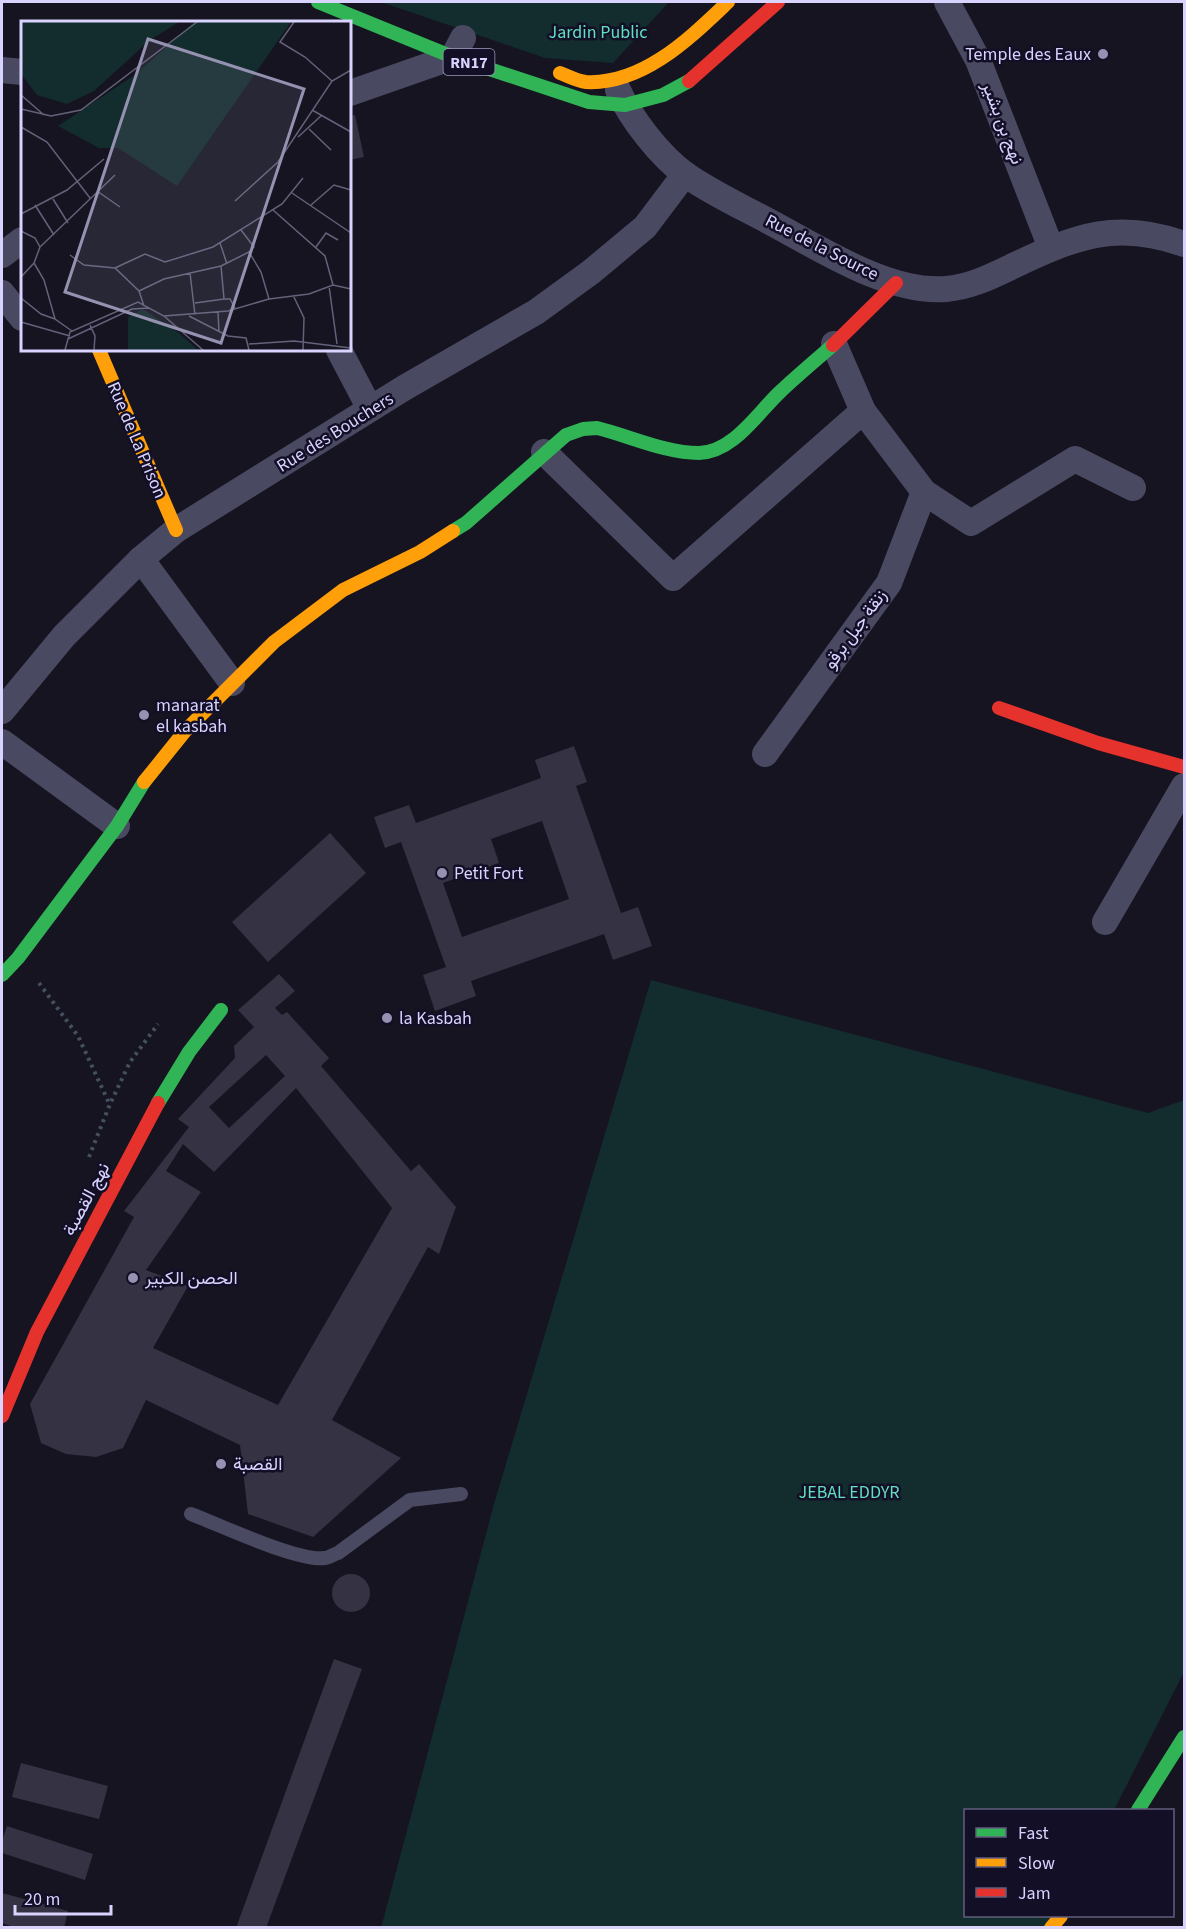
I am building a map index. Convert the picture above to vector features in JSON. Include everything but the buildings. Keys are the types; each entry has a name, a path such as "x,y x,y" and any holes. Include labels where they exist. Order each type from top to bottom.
{"street":[{"name":"RN17","path":"318,2 460,43 589,102 625,105 663,95 695,77 778,2"},
{"path":"355,2 382,12"},
{"path":"541,66 586,82 613,79 641,69 681,43 728,2"},
{"name":"نهج بن بشير","path":"947,2 978,60 1051,248"},
{"path":"351,93 460,43"},
{"path":"2,70 21,72"},
{"name":"Rue de la Source","path":"613,79 625,105 645,134 685,174 850,265 896,283 945,289 980,282 1071,240 1115,232 1144,232 1185,244"},
{"name":"Rue des Bouchers","path":"6,693 141,560 176,530 370,409 507,330 564,292 645,227 685,174"},
{"path":"2,255 21,241"},
{"path":"2,975 18,958 117,826 142,784 184,731 274,642 343,590 420,552 466,523 566,435 583,429 597,428 693,454 711,452 737,434 780,391 858,325 896,283"},
{"path":"2,293 21,317"},
{"path":"834,344 863,411 924,492 971,523 1074,459 1133,488"},
{"name":"Rue de La Prison","path":"99,351 176,530"},
{"path":"340,351 370,409"},
{"path":"544,452 673,578 863,411"},
{"name":"زنقة جبل برقو","path":"765,754 889,583 924,492"},
{"path":"141,560 232,683"},
{"path":"999,708 1098,743 1185,767"},
{"path":"2,742 117,826"},
{"path":"1105,922 1185,786"},
{"name":"نهج القصبة","path":"2,1416 16,1373 53,1297 108,1199 144,1128 185,1058 221,1010"},
{"path":"1139,1809 1185,1737"}],"lane":[{"path":"191,1514 305,1556 325,1558 338,1553 410,1500 461,1494"}],"path":[{"path":"18,958 52,998 78,1036 110,1104 130,1062 158,1024"}],"green space":[{"name":"Jardin Public","path":"381,2 669,2 613,63 545,58"},
{"name":"JEBAL EDDYR","path":"651,980 1148,1113 1184,1100 1184,1672 1115,1809 964,1809 964,1917 1060,1917 1053,1927 381,1928 494,1504"}],"traffic: fast":[{"path":"318,2 453,57 589,102 625,105 663,95 689,81"},
{"path":"453,531 466,523 566,435 583,429 597,428 660,447 686,452 712,451 723,446 744,430 781,391 833,345"},
{"path":"2,975 18,958 117,826 144,782"},
{"path":"158,1103 189,1052 221,1010"},
{"path":"1139,1809 1184,1737"}],"traffic: slow":[{"path":"560,73 586,82 607,81 627,76 664,57 728,2"},
{"path":"99,351 176,530"},
{"path":"144,782 185,731 274,642 343,590 420,552 453,531"},
{"path":"1051,1928 1060,1917"}],"traffic: jam":[{"path":"689,81 778,2"},
{"path":"833,345 896,283"},
{"path":"999,708 1098,743 1184,767"},
{"path":"2,1416 37,1332 158,1103"}],"place":[{"name":"Temple des Eaux","path":"1103,54"},
{"name":"manarat el kasbah","path":"144,715"},
{"name":"Petit Fort","path":"442,873"},
{"name":"la Kasbah","path":"387,1018"},
{"name":"الحصن الكبير","path":"133,1278"},
{"name":"القصبة","path":"221,1464"}]}
